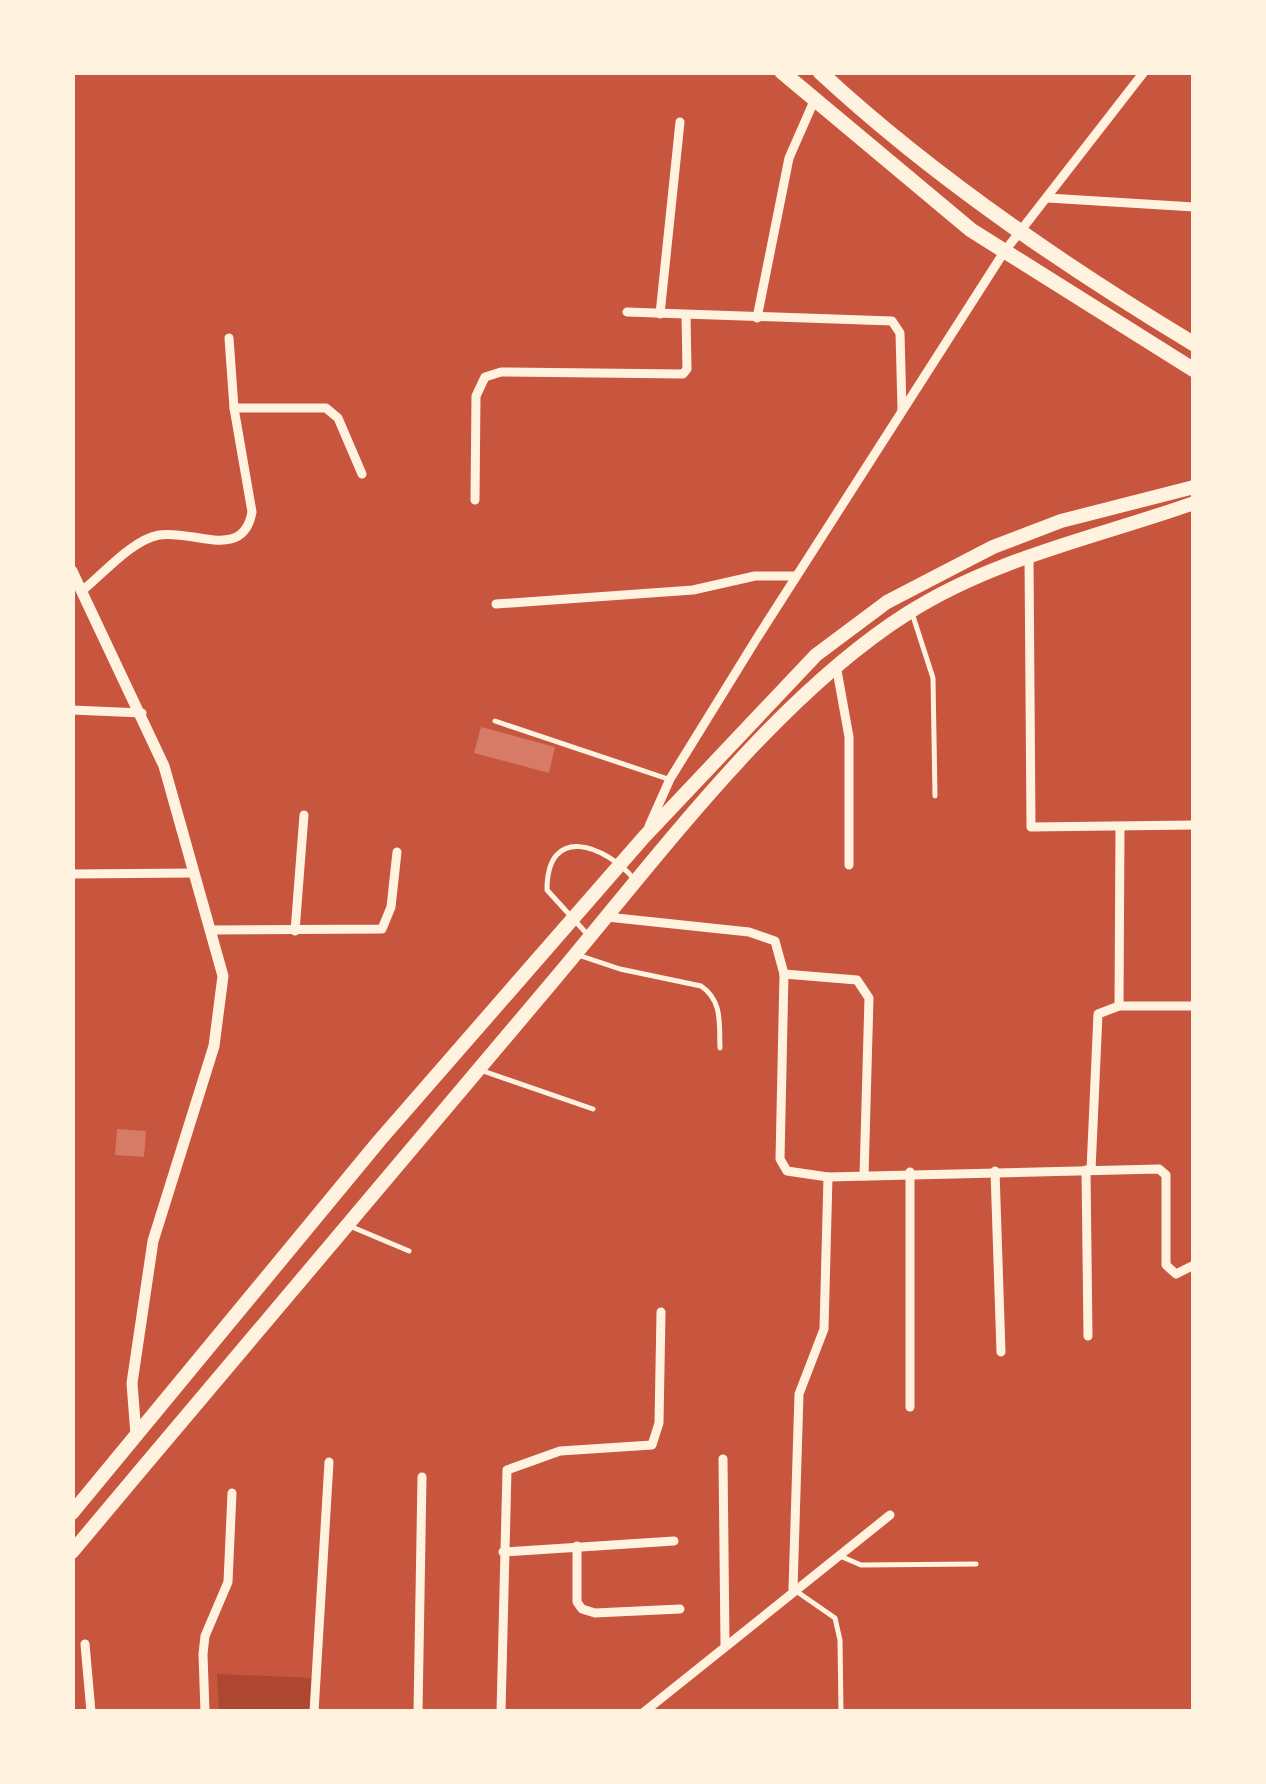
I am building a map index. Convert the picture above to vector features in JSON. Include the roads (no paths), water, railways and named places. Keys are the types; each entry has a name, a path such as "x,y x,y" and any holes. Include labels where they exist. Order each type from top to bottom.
{"highway":[{"path":"782,72 927,196 1004,252 1194,370"},
{"path":"823,74 1100,288 1194,344"}],"main road":[{"path":"72,1513 379,1141 644,837 767,702 816,655 887,602 993,547 1062,521 1194,487"},
{"path":"72,1552 637,882 763,737 836,665 911,610 1028,557 1194,502"},
{"path":"204,1352 226,1368"}],"street":[{"path":"644,837 670,780 1004,252 1144,72"},
{"path":"757,318 789,158 814,101"},
{"path":"660,314 680,122"},
{"path":"1048,198 1194,207"},
{"path":"626,312 892,322 900,333 902,411"},
{"path":"474,500 476,396 485,377 500,372 683,374 687,369 686,315"},
{"path":"83,590 143,542 158,535 221,542 240,537 249,526 252,512 234,408 229,338"},
{"path":"234,408 326,408 338,418 362,474"},
{"path":"1028,557 1029,823 1038,829 1194,825"},
{"path":"72,571 164,766 224,976 214,1046 152,1241 132,1384 136,1435"},
{"path":"496,604 693,590 755,576 796,576"},
{"path":"836,665 849,737 849,865"},
{"path":"72,710 142,713"},
{"path":"295,930 304,816"},
{"path":"1119,1006 1120,827"},
{"path":"210,930 382,930 388,921 398,852"},
{"path":"72,874 193,873"},
{"path":"606,918 764,935 781,950 784,974 780,1159 787,1171 828,1177 910,1172 1164,1170 1166,1266 1176,1274 1194,1265"},
{"path":"784,974 857,980 869,998 864,1176"},
{"path":"1088,1336 1088,1170 1094,1024 1107,1008 1194,1006"},
{"path":"994,1171 1001,1352"},
{"path":"910,1172 910,1408"},
{"path":"794,1589 799,1394 824,1329 828,1177"},
{"path":"500,1712 507,1470 560,1451 644,1448 658,1439 661,1312"},
{"path":"723,1459 726,1644"},
{"path":"314,1712 329,1462"},
{"path":"418,1712 422,1477"},
{"path":"205,1712 205,1636 228,1582 232,1493"},
{"path":"644,1712 890,1514"},
{"path":"503,1552 674,1541"},
{"path":"577,1546 577,1602 582,1609 595,1613 680,1609"},
{"path":"85,1644 91,1712"}],"lane":[{"path":"911,610 932,678 935,796"},
{"path":"495,721 670,780"},
{"path":"590,937 548,890 551,866 562,852 571,845 588,845 622,864 637,882"},
{"path":"576,954 620,969 701,986 712,994 718,1007 720,1048"},
{"path":"478,1070 594,1109"},
{"path":"346,1225 409,1251"},
{"path":"840,1556 861,1565 976,1564"},
{"path":"794,1589 835,1618 840,1640 841,1712"}]}
